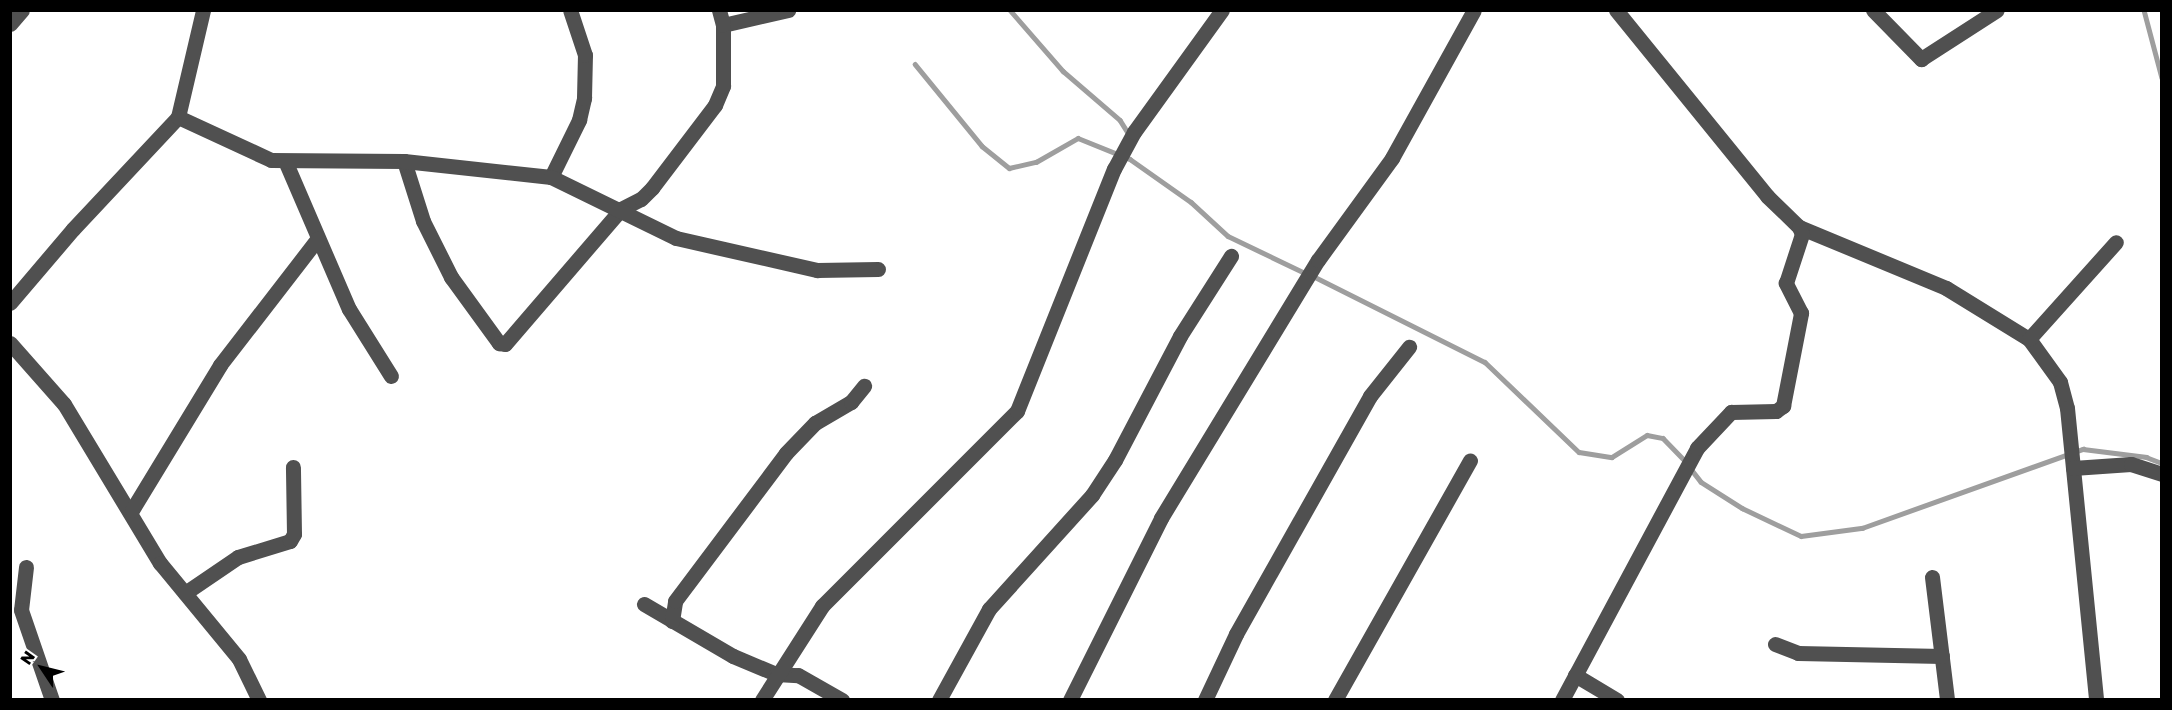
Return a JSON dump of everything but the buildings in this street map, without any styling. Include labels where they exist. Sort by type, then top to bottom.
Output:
[{"type":"street","points":[[10,24],[22,10]]},
{"type":"street","points":[[10,303],[73,229],[178,117],[203,10]]},
{"type":"street","points":[[551,177],[579,120],[584,98],[585,55],[570,10]]},
{"type":"street","points":[[404,161],[423,220],[451,277],[499,343],[505,344],[621,209],[652,188],[715,105],[723,86],[721,17],[788,10]]},
{"type":"street","points":[[762,699],[776,674],[836,591],[1017,411],[1114,169],[1134,132],[1222,10]]},
{"type":"street","points":[[1070,699],[1161,518],[1317,260],[1392,158],[1474,10]]},
{"type":"street","points":[[1562,699],[1697,448],[1731,412],[1776,411],[1783,406],[1801,313],[1786,283],[1802,234],[1798,227],[1767,196],[1616,10]]},
{"type":"street","points":[[1873,10],[1921,59],[1997,10]]},
{"type":"street","points":[[178,117],[270,160],[286,163],[404,161],[551,177],[621,209],[675,238],[816,270],[878,269]]},
{"type":"street","points":[[286,163],[356,323],[391,376]]},
{"type":"street","points":[[1798,227],[1946,288],[2029,339],[2060,382],[2073,468],[2096,699]]},
{"type":"street","points":[[132,510],[220,365],[318,238]]},
{"type":"street","points":[[2029,339],[2116,242]]},
{"type":"street","points":[[939,699],[989,609],[1103,477],[1179,336],[1231,256]]},
{"type":"street","points":[[10,343],[64,404],[132,510],[160,563],[239,659],[259,699]]},
{"type":"street","points":[[1205,699],[1236,634],[1370,396],[1409,347]]},
{"type":"street","points":[[672,621],[675,601],[779,462],[815,423],[851,402],[864,386]]},
{"type":"street","points":[[1335,699],[1470,460]]},
{"type":"street","points":[[2073,468],[2131,464],[2162,474]]},
{"type":"street","points":[[185,593],[238,557],[290,541],[294,534],[293,467]]},
{"type":"street","points":[[26,567],[21,610],[52,699]]},
{"type":"street","points":[[1932,577],[1947,699]]},
{"type":"street","points":[[644,604],[733,656],[776,674],[798,675],[842,699]]},
{"type":"street","points":[[1775,644],[1798,653],[1942,656]]},
{"type":"street","points":[[1575,675],[1617,699]]},
{"type":"waterway","points":[[1010,10],[1063,71],[1120,120],[1130,136]]},
{"type":"waterway","points":[[2144,10],[2162,78]]},
{"type":"waterway","points":[[915,64],[982,146],[1009,168],[1036,162],[1078,138],[1130,159],[1191,202],[1228,236],[1305,273]]},
{"type":"waterway","points":[[1313,276],[1485,362],[1579,452],[1612,457],[1647,435],[1663,438],[1686,462]]},
{"type":"waterway","points":[[1691,469],[1701,482],[1742,508],[1801,536],[1862,528],[2083,449],[2146,457],[2162,463]]}]
